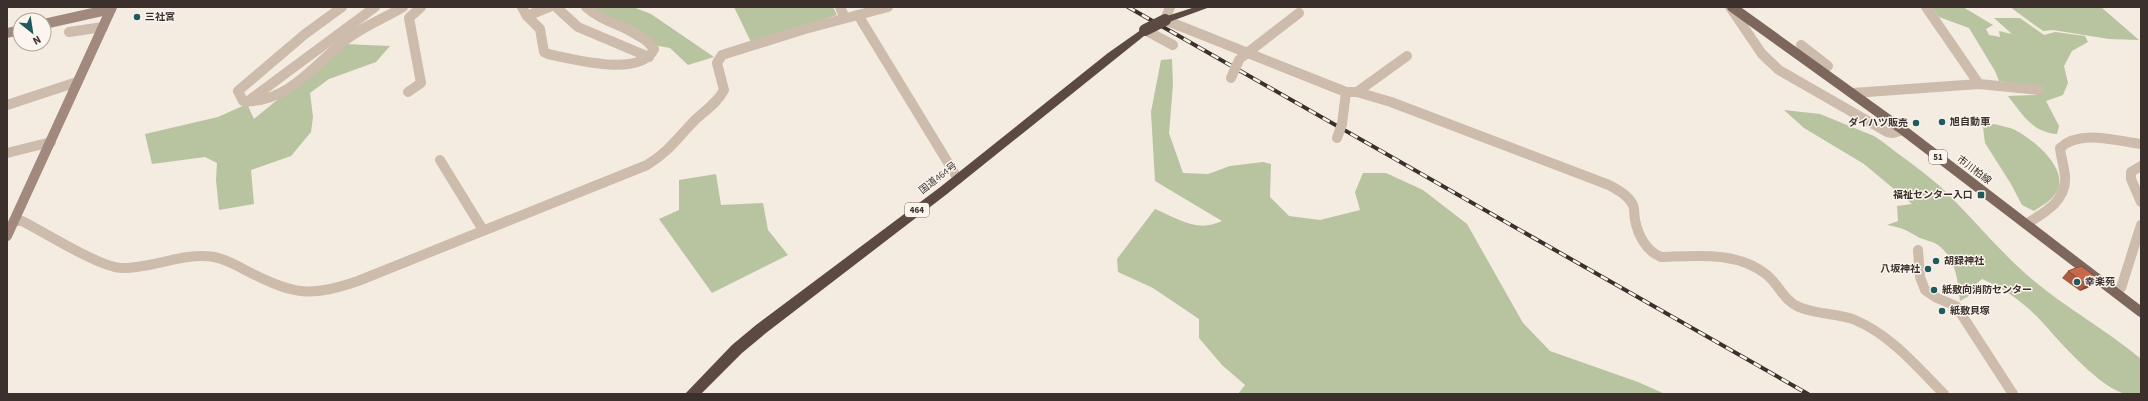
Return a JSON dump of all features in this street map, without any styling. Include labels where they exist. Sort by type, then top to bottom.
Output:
[{"type":"highway","name":"464","points":[[1146,30],[1165,20],[1205,7]]},
{"type":"highway","name":"国道464号","points":[[692,394],[737,349],[761,329],[958,179],[1117,51],[1146,30]]},
{"type":"main road","name":"市川柏線","points":[[1731,7],[1853,93],[2141,312]]},
{"type":"street","points":[[342,7],[305,34],[238,91],[243,101],[260,102],[276,97],[347,38],[403,7]]},
{"type":"street","points":[[248,102],[374,7],[392,14]]},
{"type":"street","points":[[408,92],[421,83],[408,18],[421,7]]},
{"type":"street","points":[[522,7],[527,16],[540,29],[544,52],[548,54],[623,66],[649,57],[654,49],[650,41],[613,23],[586,7]]},
{"type":"street","points":[[527,16],[549,7]]},
{"type":"street","points":[[556,7],[578,27],[649,57]]},
{"type":"street","points":[[840,7],[845,18]]},
{"type":"street","points":[[14,221],[22,221],[113,267],[134,266],[208,256],[225,259],[283,289],[305,293],[327,291],[352,284],[482,230],[631,172],[663,155],[695,120],[721,96],[724,90],[717,63],[722,56],[845,18],[888,7]]},
{"type":"street","points":[[1170,7],[1165,20],[1243,57],[1436,119],[1609,185],[1620,191],[1628,198],[1634,207],[1636,221],[1649,251],[1654,255],[1661,257],[1726,259],[1750,265],[1767,275],[1784,295],[1799,307],[1841,316],[1881,334],[1944,394]]},
{"type":"street","points":[[1731,7],[1762,54],[1779,70],[1871,124],[1890,133],[1902,130]]},
{"type":"street","points":[[1926,7],[1979,84]]},
{"type":"street","points":[[52,22],[112,8]]},
{"type":"street","points":[[7,236],[112,8]]},
{"type":"street","points":[[1231,78],[1243,57],[1299,13]]},
{"type":"street","points":[[858,15],[958,179]]},
{"type":"street","points":[[70,32],[103,27]]},
{"type":"street","points":[[1146,30],[1172,45]]},
{"type":"street","points":[[1801,45],[1828,66],[1819,69]]},
{"type":"street","points":[[1337,138],[1351,92],[1407,56]]},
{"type":"street","points":[[260,72],[295,82]]},
{"type":"street","points":[[7,105],[77,82]]},
{"type":"street","points":[[1853,93],[1979,84],[2039,90]]},
{"type":"street","points":[[1871,124],[1880,119]]},
{"type":"street","points":[[2026,224],[2048,210],[2060,196],[2065,184],[2060,148],[2063,142],[2072,138],[2086,137],[2141,144]]},
{"type":"street","points":[[7,153],[51,142]]},
{"type":"street","points":[[440,160],[450,174],[482,230]]},
{"type":"street","points":[[2141,166],[2132,172],[2131,179],[2141,202]]},
{"type":"street","points":[[2116,292],[2121,288],[2141,225]]},
{"type":"street","points":[[1918,250],[1920,277],[1925,290],[1937,298],[1956,306],[2014,394]]},
{"type":"green space","points":[[582,7],[633,7],[651,14],[714,57],[688,65],[670,48],[641,43],[582,9]]},
{"type":"green space","points":[[734,7],[833,7],[837,15],[751,42]]},
{"type":"green space","points":[[1932,7],[1963,7],[1993,25],[1986,29],[1989,35],[2000,37],[1999,31],[2012,34],[1994,18],[2020,18],[2044,35],[2055,32],[2085,36],[2088,42],[2072,51],[2064,66],[2068,83],[2063,95],[2046,101],[2059,126],[2057,134],[2048,133],[2034,126],[2028,121],[2008,96],[2036,95],[2041,88],[1999,81],[1995,71],[1969,28],[1939,17]]},
{"type":"green space","points":[[2010,7],[2101,7],[2139,40],[2109,39],[2053,30],[2043,31]]},
{"type":"green space","points":[[345,44],[390,46],[376,62],[329,79],[310,93],[313,117],[311,132],[291,156],[251,170],[254,204],[219,210],[216,180],[217,163],[205,157],[152,164],[145,134],[218,117],[247,104],[254,119]]},
{"type":"green space","points":[[1172,59],[1173,85],[1169,133],[1183,173],[1208,174],[1230,166],[1263,162],[1271,164],[1270,197],[1289,216],[1320,220],[1360,210],[1355,192],[1363,173],[1386,173],[1423,190],[1467,224],[1523,323],[1550,351],[1638,382],[1665,394],[1238,394],[1245,385],[1222,365],[1199,338],[1199,319],[1153,288],[1118,272],[1117,259],[1155,209],[1196,225],[1204,226],[1222,221],[1155,181],[1151,112],[1161,60]]},
{"type":"green space","points":[[1784,110],[1820,114],[1874,136],[1924,173],[1947,193],[2021,270],[2046,291],[2115,338],[2141,359],[2141,394],[2126,394],[2105,383],[2082,364],[2037,316],[2007,292],[1990,283],[1982,279],[1975,285],[1972,294],[1960,301],[1955,270],[1949,256],[1944,250],[1938,245],[1918,237],[1906,230],[1887,225],[1898,221],[1897,206],[1912,204],[1864,164],[1804,128]]},
{"type":"green space","points":[[1994,124],[2013,129],[2023,134],[2048,156],[2054,165],[2058,175],[2059,184],[2056,193],[2049,201],[2034,211],[2022,205],[2011,184],[1985,143],[1983,127]]},
{"type":"green space","points":[[716,174],[721,205],[763,203],[768,230],[788,255],[712,293],[659,219],[679,210],[679,180]]},
{"type":"building","points":[[2081,266],[2099,279],[2086,284],[2068,271]]},
{"type":"railway","points":[[1128,7],[1808,394]]},
{"type":"place","name":"三社宮","points":[[137,17]]},
{"type":"place","name":"旭自動車","points":[[1942,122]]},
{"type":"place","name":"ダイハツ販売","points":[[1916,123]]},
{"type":"place","name":"福祉センター入口","points":[[1981,195]]},
{"type":"place","name":"胡録神社","points":[[1936,261]]},
{"type":"place","name":"八坂神社","points":[[1928,269]]},
{"type":"place","name":"幸楽苑","points":[[2077,282]]},
{"type":"place","name":"紙敷向消防センター","points":[[1934,290]]},
{"type":"place","name":"紙敷貝塚","points":[[1942,311]]}]
